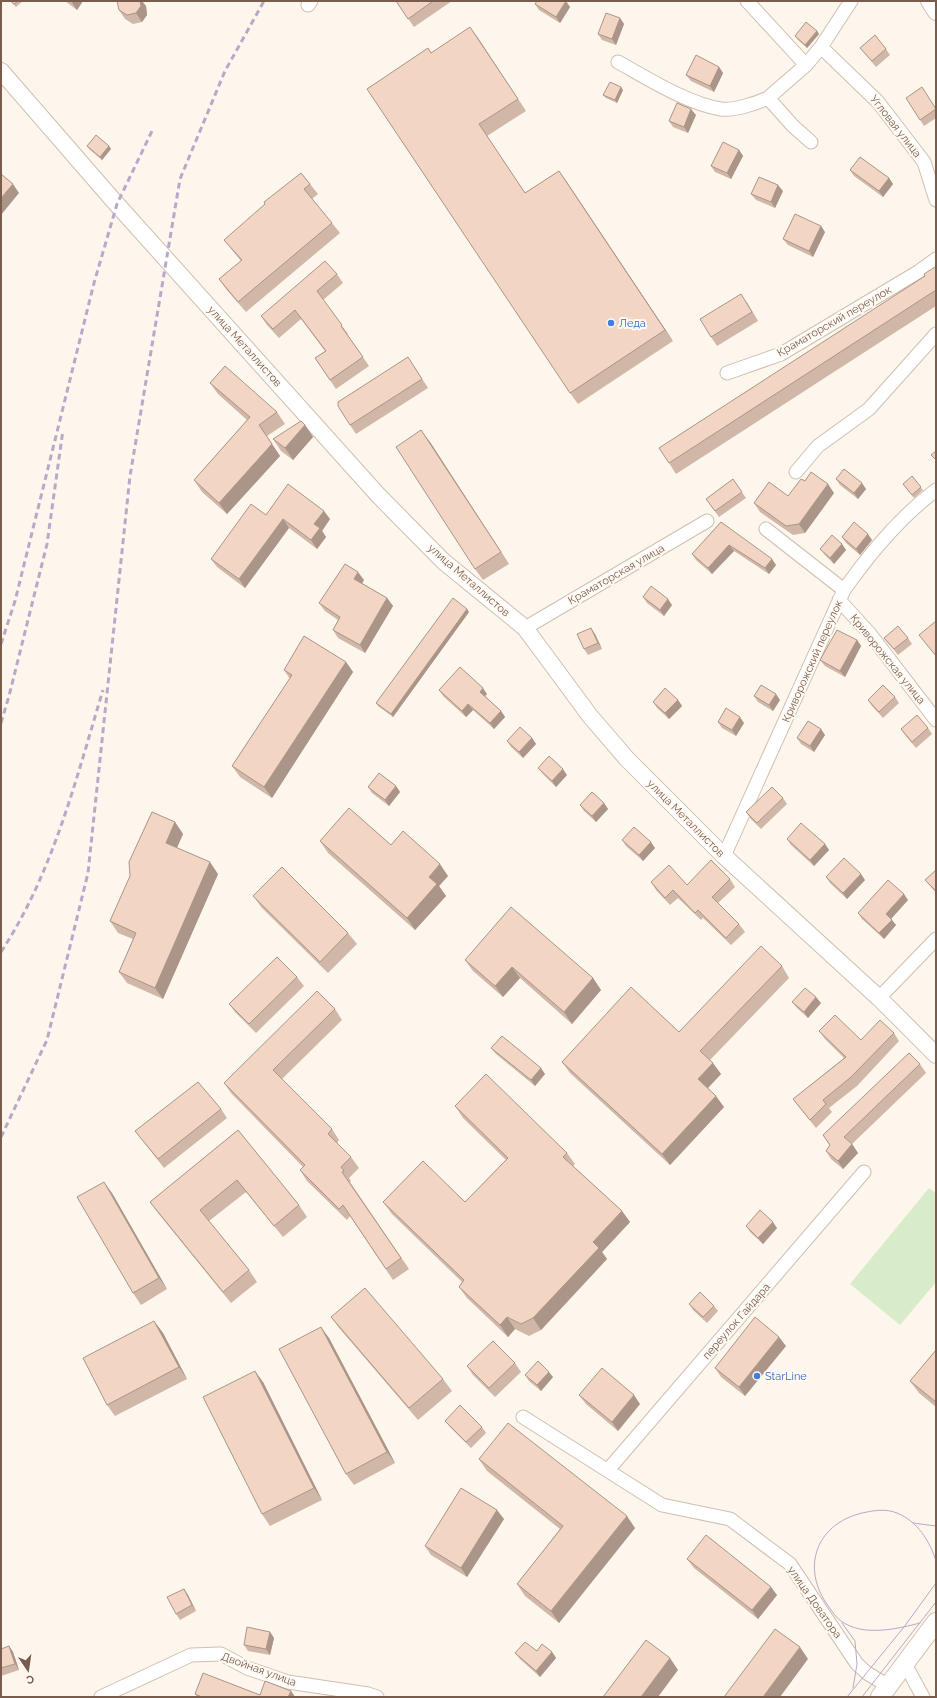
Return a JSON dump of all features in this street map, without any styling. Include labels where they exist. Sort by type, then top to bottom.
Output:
[{"type":"main road","points":[[884,1692],[936,1622]]},
{"type":"street","points":[[747,1],[806,65]]},
{"type":"street","points":[[618,62],[662,87],[722,110],[752,105],[768,98],[806,65],[821,47],[851,1]]},
{"type":"street","points":[[929,1],[936,12]]},
{"type":"street","name":"Угловая улица","points":[[821,47],[878,102],[924,162],[936,200]]},
{"type":"street","name":"улица Металлистов","points":[[1,71],[113,200],[378,495],[443,561],[525,628],[590,716],[627,759],[724,856],[879,998],[936,1055]]},
{"type":"street","points":[[768,98],[793,126],[811,142]]},
{"type":"street","name":"Краматорский переулок","points":[[727,373],[781,354],[912,276],[936,259]]},
{"type":"street","points":[[796,472],[818,446],[869,409],[936,334]]},
{"type":"street","name":"Криворожский переулок","points":[[724,856],[842,595],[865,561],[918,504],[936,490]]},
{"type":"street","name":"Краматорская улица","points":[[525,628],[707,521]]},
{"type":"street","points":[[766,529],[842,595]]},
{"type":"street","name":"Криворожская улица","points":[[842,595],[936,720]]},
{"type":"street","points":[[879,998],[936,939]]},
{"type":"street","name":"переулок Гайдара","points":[[608,1470],[864,1172]]},
{"type":"street","name":"улица Доватора","points":[[523,1417],[662,1505],[730,1519],[790,1564],[857,1664],[884,1692]]},
{"type":"street","name":"Двойная улица","points":[[101,1697],[191,1655],[221,1654],[247,1668],[288,1682],[368,1694],[377,1697]]},
{"type":"street","points":[[905,1664],[925,1696]]},
{"type":"green space","points":[[929,1188],[936,1193],[936,1282],[900,1325],[850,1284]]},
{"type":"building","points":[[11,1],[18,1],[14,4]]},
{"type":"building","points":[[117,1],[140,1],[141,6],[136,13],[127,15],[119,10]]},
{"type":"building","points":[[396,1],[433,1],[408,19]]},
{"type":"building","points":[[537,1],[566,1],[556,17],[535,4]]},
{"type":"building","points":[[606,13],[620,18],[612,39],[598,34]]},
{"type":"building","points":[[806,22],[817,31],[805,45],[795,36]]},
{"type":"building","points":[[470,27],[518,99],[479,124],[525,193],[559,171],[665,330],[570,393],[367,89],[428,48],[431,53]]},
{"type":"building","points":[[875,35],[886,49],[872,61],[860,48]]},
{"type":"building","points":[[696,55],[719,67],[710,86],[686,75]]},
{"type":"building","points":[[610,82],[621,87],[615,100],[603,95]]},
{"type":"building","points":[[922,87],[936,109],[920,120],[906,98]]},
{"type":"building","points":[[677,103],[691,109],[684,127],[669,121]]},
{"type":"building","points":[[96,135],[109,146],[100,157],[87,146]]},
{"type":"building","points":[[723,142],[739,150],[727,173],[711,166]]},
{"type":"building","points":[[860,157],[889,178],[879,191],[850,170]]},
{"type":"building","points":[[301,173],[310,184],[304,189],[332,223],[238,302],[219,279],[242,260],[224,240],[265,204],[264,202]]},
{"type":"building","points":[[1,174],[13,184],[1,198]]},
{"type":"building","points":[[759,177],[778,185],[771,202],[751,194]]},
{"type":"building","points":[[795,214],[821,226],[809,251],[783,239]]},
{"type":"building","points":[[325,261],[337,274],[317,291],[363,357],[330,380],[315,358],[326,351],[295,310],[273,329],[261,316]]},
{"type":"building","points":[[935,267],[936,290],[669,463],[659,448],[925,276],[924,274]]},
{"type":"building","points":[[741,294],[752,312],[711,337],[700,319]]},
{"type":"building","points":[[408,357],[422,379],[350,425],[338,406],[338,402]]},
{"type":"building","points":[[225,366],[277,412],[259,425],[272,444],[219,503],[194,480],[250,417],[210,383]]},
{"type":"building","points":[[301,421],[305,425],[285,448],[273,439]]},
{"type":"building","points":[[421,430],[501,552],[475,569],[396,447]]},
{"type":"building","points":[[936,451],[936,460],[931,455]]},
{"type":"building","points":[[844,469],[862,483],[854,493],[836,479]]},
{"type":"building","points":[[811,472],[828,484],[799,524],[786,526],[754,503],[769,482],[788,496],[801,479],[805,481]]},
{"type":"building","points":[[912,476],[921,487],[912,495],[903,484]]},
{"type":"building","points":[[733,479],[742,492],[715,511],[706,499]]},
{"type":"building","points":[[288,484],[324,511],[314,524],[320,528],[311,540],[283,519],[239,579],[211,559],[251,504],[266,515]]},
{"type":"building","points":[[721,522],[772,559],[765,568],[729,545],[708,568],[692,554]]},
{"type":"building","points":[[854,522],[868,534],[856,549],[842,537]]},
{"type":"building","points":[[832,535],[842,544],[830,558],[820,549]]},
{"type":"building","points":[[345,564],[358,572],[354,579],[387,598],[360,645],[333,630],[340,617],[319,603]]},
{"type":"building","points":[[651,586],[668,599],[660,610],[643,597]]},
{"type":"building","points":[[453,598],[467,609],[391,714],[376,703]]},
{"type":"building","points":[[936,621],[936,656],[919,635]]},
{"type":"building","points":[[898,626],[908,638],[894,649],[884,638]]},
{"type":"building","points":[[591,628],[598,643],[584,649],[577,634]]},
{"type":"building","points":[[837,630],[857,640],[840,671],[820,660]]},
{"type":"building","points":[[304,636],[346,662],[264,787],[232,766],[292,675],[284,670]]},
{"type":"building","points":[[460,667],[483,688],[480,692],[501,711],[490,723],[468,704],[462,711],[439,690]]},
{"type":"building","points":[[761,685],[776,694],[769,705],[754,696]]},
{"type":"building","points":[[883,685],[895,697],[879,712],[868,700]]},
{"type":"building","points":[[665,688],[678,700],[665,713],[653,702]]},
{"type":"building","points":[[726,708],[740,717],[732,730],[718,722]]},
{"type":"building","points":[[917,715],[928,728],[912,742],[901,729]]},
{"type":"building","points":[[808,721],[821,729],[810,746],[797,738]]},
{"type":"building","points":[[520,727],[532,738],[519,752],[507,741]]},
{"type":"building","points":[[549,756],[563,769],[552,781],[538,768]]},
{"type":"building","points":[[379,773],[396,786],[385,800],[368,787]]},
{"type":"building","points":[[772,787],[783,798],[757,823],[746,812]]},
{"type":"building","points":[[592,792],[604,803],[592,816],[580,805]]},
{"type":"building","points":[[349,808],[391,845],[403,831],[440,864],[429,877],[437,884],[407,918],[320,841]]},
{"type":"building","points":[[152,812],[175,822],[166,843],[210,862],[155,988],[119,972],[136,933],[110,921],[130,876],[129,862]]},
{"type":"building","points":[[801,823],[825,844],[810,860],[787,839]]},
{"type":"building","points":[[634,827],[651,842],[639,855],[622,840]]},
{"type":"building","points":[[844,858],[861,874],[843,893],[826,877]]},
{"type":"building","points":[[711,860],[730,879],[712,897],[739,924],[726,938],[698,910],[695,913],[673,890],[665,898],[651,882],[669,865],[687,885]]},
{"type":"building","points":[[282,867],[348,933],[320,962],[253,896]]},
{"type":"building","points":[[936,870],[936,891],[925,880]]},
{"type":"building","points":[[888,880],[904,894],[886,914],[892,920],[879,933],[858,913]]},
{"type":"building","points":[[511,907],[593,978],[564,1012],[512,967],[495,986],[465,960]]},
{"type":"building","points":[[761,946],[782,966],[700,1051],[713,1063],[698,1079],[716,1096],[662,1154],[562,1062],[631,987],[679,1032]]},
{"type":"building","points":[[277,957],[297,977],[249,1024],[229,1004]]},
{"type":"building","points":[[805,988],[816,997],[804,1012],[792,1002]]},
{"type":"building","points":[[317,991],[335,1009],[273,1070],[332,1129],[328,1134],[351,1157],[341,1167],[344,1171],[342,1172],[401,1258],[386,1269],[343,1205],[339,1209],[300,1170],[305,1165],[224,1083]]},
{"type":"building","points":[[835,1015],[861,1040],[880,1020],[894,1033],[851,1077],[823,1100],[826,1104],[810,1120],[793,1099],[846,1057],[819,1031]]},
{"type":"building","points":[[502,1036],[541,1068],[531,1080],[491,1048]]},
{"type":"building","points":[[909,1053],[920,1064],[844,1137],[852,1144],[838,1161],[826,1151],[830,1145],[823,1135]]},
{"type":"building","points":[[486,1074],[567,1153],[563,1157],[622,1211],[593,1242],[599,1248],[533,1318],[521,1324],[507,1317],[500,1325],[459,1287],[464,1280],[383,1202],[423,1161],[465,1202],[508,1158],[455,1106]]},
{"type":"building","points":[[198,1082],[221,1109],[158,1159],[135,1131]]},
{"type":"building","points":[[238,1130],[299,1205],[274,1226],[237,1180],[200,1210],[249,1270],[223,1292],[150,1202]]},
{"type":"building","points":[[104,1182],[159,1278],[133,1293],[77,1197]]},
{"type":"building","points":[[760,1210],[773,1222],[758,1238],[746,1226]]},
{"type":"building","points":[[365,1288],[443,1379],[409,1408],[331,1317]]},
{"type":"building","points":[[700,1292],[714,1306],[703,1317],[689,1304]]},
{"type":"building","points":[[755,1317],[779,1337],[739,1387],[715,1368]]},
{"type":"building","points":[[154,1321],[179,1367],[107,1405],[83,1358]]},
{"type":"building","points":[[321,1327],[387,1452],[346,1474],[279,1349]]},
{"type":"building","points":[[493,1341],[515,1363],[489,1388],[467,1366]]},
{"type":"building","points":[[936,1350],[936,1402],[910,1381]]},
{"type":"building","points":[[538,1361],[549,1372],[537,1385],[525,1375]]},
{"type":"building","points":[[602,1368],[634,1395],[612,1422],[579,1395]]},
{"type":"building","points":[[255,1371],[314,1488],[262,1514],[203,1397]]},
{"type":"building","points":[[460,1405],[482,1427],[466,1442],[445,1421]]},
{"type":"building","points":[[508,1423],[627,1516],[551,1611],[517,1584],[563,1526],[479,1459]]},
{"type":"building","points":[[461,1488],[497,1510],[461,1568],[425,1546]]},
{"type":"building","points":[[706,1535],[771,1587],[752,1610],[687,1559]]},
{"type":"building","points":[[184,1589],[192,1605],[176,1614],[167,1597]]},
{"type":"building","points":[[247,1627],[270,1632],[266,1649],[244,1645]]},
{"type":"building","points":[[775,1629],[800,1647],[763,1697],[724,1697]]},
{"type":"building","points":[[646,1640],[670,1658],[641,1697],[603,1697]]},
{"type":"building","points":[[525,1642],[537,1651],[542,1644],[552,1652],[536,1671],[515,1653]]},
{"type":"building","points":[[9,1646],[15,1664],[1,1668],[1,1649]]},
{"type":"building","points":[[203,1673],[260,1695],[265,1681],[291,1691],[288,1697],[202,1697],[195,1694]]},
{"type":"tram line","points":[[920,1623],[891,1629],[870,1630],[859,1629],[839,1620],[820,1592],[815,1577],[815,1562],[818,1548],[825,1535],[836,1525],[850,1517],[871,1511],[886,1510],[897,1513],[917,1526],[930,1546],[936,1561]]},
{"type":"tram line","points":[[913,1523],[936,1526]]},
{"type":"tram line","points":[[847,1697],[904,1627],[936,1583]]},
{"type":"tram line","points":[[862,1697],[936,1602]]},
{"type":"tram line","points":[[842,1623],[855,1641],[857,1664],[853,1688]]},
{"type":"railway","points":[[1,1137],[47,1040],[88,873],[130,476],[180,179],[225,71],[264,1]]},
{"type":"railway","points":[[1,644],[15,601],[94,283],[117,204],[152,131]]},
{"type":"railway","points":[[1,723],[47,544],[63,430]]},
{"type":"railway","points":[[1,952],[19,922],[49,858],[73,791],[103,690]]},
{"type":"place","name":"Леда","points":[[611,323]]},
{"type":"place","name":"StarLine","points":[[757,1376]]}]
